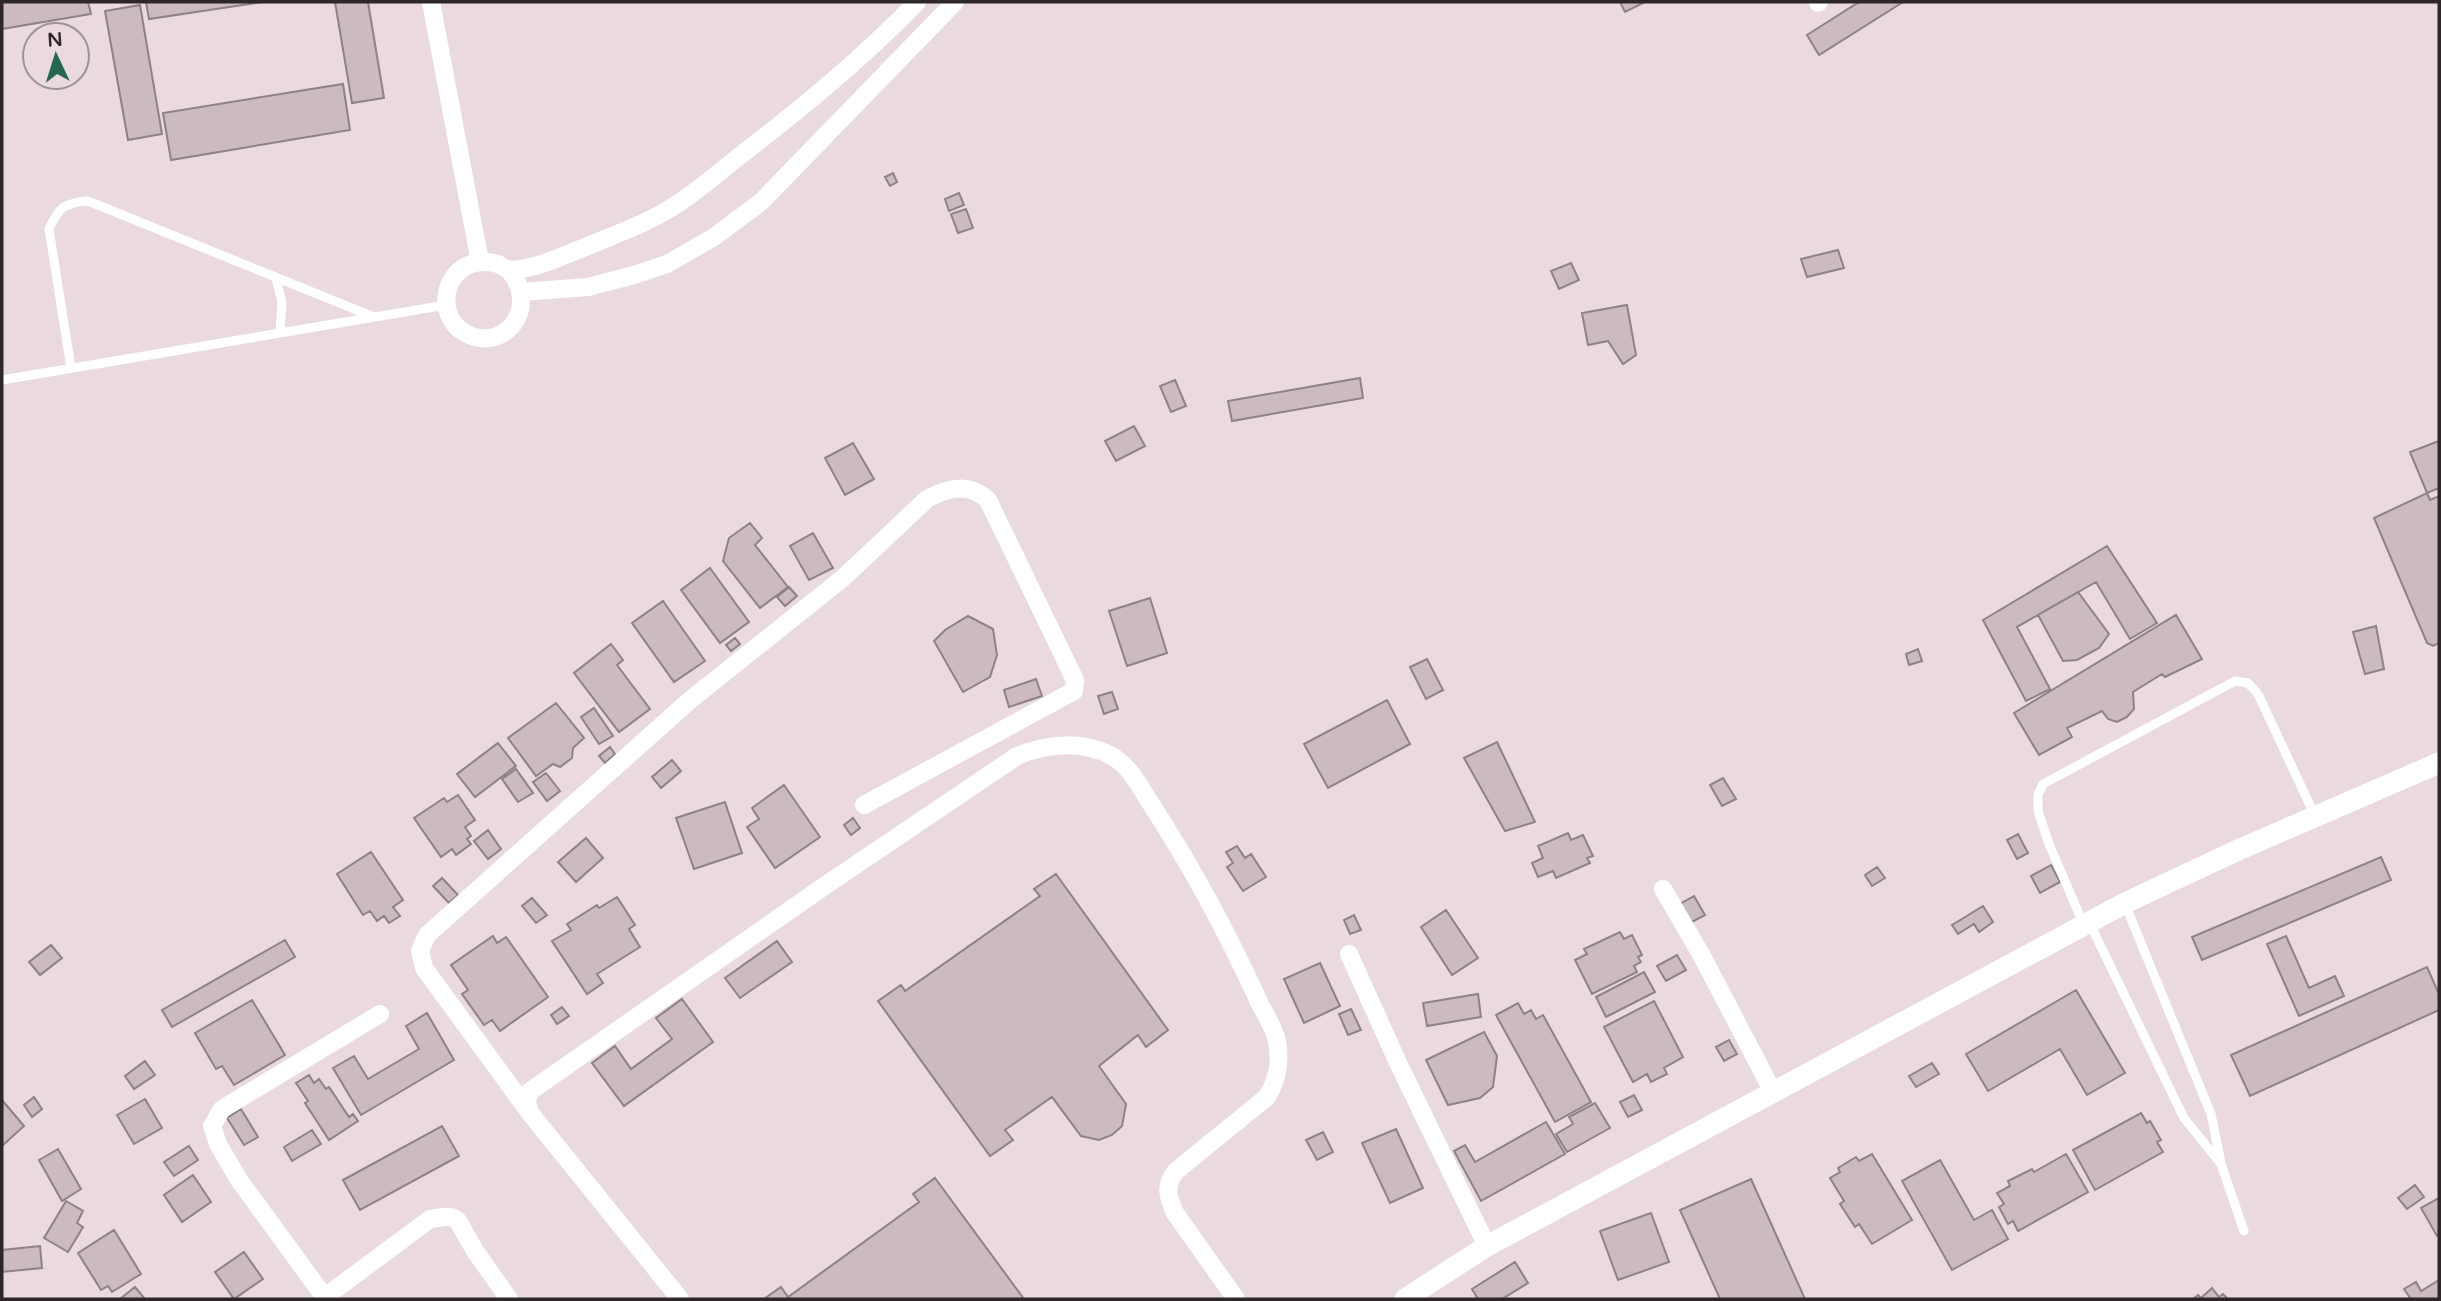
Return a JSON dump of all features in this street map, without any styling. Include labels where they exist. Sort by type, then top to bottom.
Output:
[{"type":"street","points":[[431,2],[480,262]]},
{"type":"street","points":[[509,270],[539,265],[641,224],[675,206],[815,98],[917,2]]},
{"type":"street","points":[[522,292],[588,287],[634,275],[667,264],[714,237],[761,202],[955,2]]},
{"type":"street","points":[[480,262],[498,264],[509,270],[522,292],[518,318],[510,328],[499,335],[486,338],[461,330],[453,322],[446,305],[448,287],[454,276],[463,268],[480,262]]},
{"type":"street","points":[[680,1299],[530,1113],[424,968],[420,951],[427,935],[690,701],[843,578],[927,499],[943,491],[962,488],[978,491],[988,500],[1075,680],[1074,691],[864,805]]},
{"type":"street","points":[[530,1113],[527,1103],[529,1092],[758,931],[995,771],[1032,750],[1074,745],[1093,748],[1128,769],[1176,841],[1239,956],[1276,1039],[1277,1082],[1267,1097],[1176,1171],[1169,1180],[1167,1190],[1175,1213],[1236,1299]]},
{"type":"street","points":[[1405,1299],[1487,1245],[2124,903],[2439,762]]},
{"type":"street","points":[[1663,889],[1773,1092]]},
{"type":"street","points":[[1349,954],[1399,1065],[1487,1245]]},
{"type":"street","points":[[380,1014],[222,1109],[212,1126],[218,1144],[239,1180],[325,1298],[430,1219],[452,1217],[458,1221],[475,1251],[509,1299]]},
{"type":"lane","points":[[71,368],[49,229],[56,215],[69,203],[88,201],[374,317]]},
{"type":"lane","points":[[276,278],[282,302],[280,333]]},
{"type":"lane","points":[[2,380],[446,305]]},
{"type":"lane","points":[[2221,1164],[2184,1118],[2086,924],[2049,844],[2038,811],[2038,795],[2043,784],[2235,681],[2248,683],[2258,694],[2315,816]]},
{"type":"lane","points":[[2124,903],[2211,1114],[2221,1164],[2245,1231]]},
{"type":"building","points":[[2,2],[88,2],[91,14],[49,21],[21,21],[21,26],[2,29]]},
{"type":"building","points":[[146,2],[262,2],[149,19]]},
{"type":"building","points":[[335,2],[368,2],[384,98],[352,103]]},
{"type":"building","points":[[1620,2],[1642,2],[1643,3],[1625,12]]},
{"type":"building","points":[[1859,2],[1903,2],[1819,55],[1807,35]]},
{"type":"building","points":[[140,5],[162,134],[128,140],[105,11]]},
{"type":"building","points":[[343,84],[350,130],[171,160],[163,113]]},
{"type":"building","points":[[893,173],[897,182],[890,186],[885,177]]},
{"type":"building","points":[[959,193],[964,205],[949,211],[945,199]]},
{"type":"building","points":[[966,209],[973,228],[958,233],[951,214]]},
{"type":"building","points":[[1838,250],[1844,268],[1807,277],[1801,259]]},
{"type":"building","points":[[1571,263],[1579,280],[1559,289],[1551,271]]},
{"type":"building","points":[[1627,305],[1636,355],[1623,364],[1608,341],[1588,345],[1582,313]]},
{"type":"building","points":[[1360,378],[1363,398],[1232,421],[1228,401]]},
{"type":"building","points":[[1175,380],[1186,406],[1171,412],[1160,386]]},
{"type":"building","points":[[1134,426],[1145,446],[1116,461],[1105,441]]},
{"type":"building","points":[[2439,441],[2439,488],[2427,493],[2410,452]]},
{"type":"building","points":[[853,443],[874,479],[845,495],[825,458]]},
{"type":"building","points":[[2427,493],[2430,500],[2439,496],[2439,643],[2433,646],[2427,643],[2374,518]]},
{"type":"building","points":[[750,523],[762,538],[755,545],[788,587],[760,608],[723,561],[729,538]]},
{"type":"building","points":[[813,533],[833,568],[809,580],[790,546]]},
{"type":"building","points":[[2107,546],[2157,623],[2130,639],[2096,582],[2017,627],[2050,689],[2026,701],[1983,620]]},
{"type":"building","points":[[710,568],[749,622],[720,643],[681,590]]},
{"type":"building","points":[[789,587],[797,596],[785,606],[777,597]]},
{"type":"building","points":[[2078,592],[2109,634],[2099,648],[2077,660],[2063,661],[2038,615]]},
{"type":"building","points":[[1150,598],[1167,653],[1127,666],[1109,611]]},
{"type":"building","points":[[663,601],[705,661],[674,682],[632,623]]},
{"type":"building","points":[[2176,615],[2202,659],[2165,677],[2162,674],[2133,692],[2134,709],[2127,717],[2117,722],[2108,719],[2102,711],[2067,728],[2072,737],[2039,755],[2014,713]]},
{"type":"building","points":[[968,616],[993,629],[997,655],[990,677],[963,692],[934,641],[945,630]]},
{"type":"building","points":[[2376,626],[2384,669],[2365,674],[2353,632]]},
{"type":"building","points":[[735,638],[740,644],[731,651],[726,645]]},
{"type":"building","points":[[611,644],[623,660],[617,665],[650,709],[619,732],[574,673]]},
{"type":"building","points":[[1918,649],[1922,661],[1909,665],[1906,654]]},
{"type":"building","points":[[1427,659],[1443,690],[1426,699],[1410,667]]},
{"type":"building","points":[[1036,679],[1042,696],[1009,707],[1004,690]]},
{"type":"building","points":[[1112,692],[1118,709],[1104,714],[1098,696]]},
{"type":"building","points":[[1387,700],[1410,744],[1328,788],[1304,744]]},
{"type":"building","points":[[556,703],[584,738],[573,748],[572,758],[560,767],[553,764],[536,776],[508,738]]},
{"type":"building","points":[[594,708],[613,736],[599,744],[581,717]]},
{"type":"building","points":[[1497,742],[1535,822],[1505,831],[1464,758]]},
{"type":"building","points":[[498,743],[516,766],[475,797],[457,774]]},
{"type":"building","points":[[610,747],[615,754],[605,763],[599,756]]},
{"type":"building","points":[[672,760],[681,771],[661,788],[652,777]]},
{"type":"building","points":[[516,769],[533,793],[518,802],[502,779]]},
{"type":"building","points":[[546,773],[560,791],[547,801],[533,782]]},
{"type":"building","points":[[1723,778],[1736,799],[1722,806],[1710,785]]},
{"type":"building","points":[[784,785],[820,837],[775,868],[747,827],[759,819],[752,808]]},
{"type":"building","points":[[458,795],[475,820],[465,827],[471,836],[467,839],[471,844],[456,855],[452,849],[441,857],[414,818],[444,798],[447,802]]},
{"type":"building","points":[[725,802],[742,853],[694,869],[676,818]]},
{"type":"building","points":[[853,818],[860,828],[851,835],[844,825]]},
{"type":"building","points":[[488,830],[501,849],[488,859],[474,841]]},
{"type":"building","points":[[1568,833],[1571,840],[1583,835],[1593,856],[1587,858],[1590,863],[1556,878],[1553,871],[1538,877],[1532,863],[1543,858],[1538,846]]},
{"type":"building","points":[[2018,834],[2028,853],[2017,859],[2007,840]]},
{"type":"building","points":[[586,838],[603,858],[576,882],[558,862]]},
{"type":"building","points":[[1237,846],[1245,858],[1251,854],[1266,877],[1243,891],[1227,867],[1233,863],[1226,852]]},
{"type":"building","points":[[371,852],[403,900],[393,907],[400,916],[389,923],[384,916],[377,921],[370,911],[363,915],[337,874]]},
{"type":"building","points":[[2381,857],[2391,880],[2202,960],[2192,937]]},
{"type":"building","points":[[2051,865],[2060,882],[2040,893],[2031,876]]},
{"type":"building","points":[[1877,867],[1885,878],[1872,886],[1865,875]]},
{"type":"building","points":[[1056,874],[1168,1030],[1146,1047],[1138,1035],[1099,1066],[1126,1104],[1122,1126],[1112,1135],[1099,1140],[1081,1136],[1052,1097],[1005,1130],[1013,1140],[990,1156],[878,1001],[901,985],[905,991],[1040,896],[1034,889]]},
{"type":"building","points":[[442,878],[458,895],[449,903],[433,886]]},
{"type":"building","points":[[1694,896],[1705,915],[1690,923],[1680,904]]},
{"type":"building","points":[[617,897],[635,925],[629,929],[640,947],[597,974],[603,983],[587,994],[552,941],[571,930],[567,924],[597,905],[599,908]]},
{"type":"building","points":[[532,898],[547,915],[536,923],[522,906]]},
{"type":"building","points":[[1983,906],[1993,922],[1979,932],[1974,924],[1958,934],[1952,925]]},
{"type":"building","points":[[1446,910],[1478,958],[1452,975],[1421,927]]},
{"type":"building","points":[[1354,915],[1361,930],[1350,934],[1344,920]]},
{"type":"building","points":[[1620,932],[1624,939],[1632,935],[1642,955],[1638,957],[1641,962],[1634,966],[1637,972],[1592,994],[1575,960],[1587,954],[1584,949]]},
{"type":"building","points":[[493,936],[497,943],[506,937],[548,997],[500,1031],[492,1020],[484,1025],[462,994],[468,990],[451,965]]},
{"type":"building","points":[[2286,936],[2309,988],[2335,976],[2344,996],[2299,1016],[2267,944]]},
{"type":"building","points":[[285,940],[295,957],[172,1027],[162,1010]]},
{"type":"building","points":[[777,941],[792,962],[740,998],[725,978]]},
{"type":"building","points":[[51,945],[62,958],[40,975],[29,962]]},
{"type":"building","points":[[1677,955],[1686,970],[1666,981],[1657,966]]},
{"type":"building","points":[[1320,963],[1340,1006],[1304,1023],[1284,979]]},
{"type":"building","points":[[2427,967],[2439,994],[2439,1010],[2250,1096],[2231,1055]]},
{"type":"building","points":[[1644,972],[1655,992],[1606,1017],[1596,997]]},
{"type":"building","points":[[2076,990],[2125,1073],[2087,1095],[2060,1049],[1988,1091],[1966,1054]]},
{"type":"building","points":[[1478,994],[1481,1017],[1427,1026],[1423,1003]]},
{"type":"building","points":[[682,999],[713,1042],[624,1106],[592,1063],[615,1046],[631,1069],[672,1039],[656,1018]]},
{"type":"building","points":[[252,1000],[285,1055],[234,1085],[222,1066],[216,1069],[195,1033]]},
{"type":"building","points":[[1654,1001],[1683,1057],[1664,1068],[1667,1074],[1651,1082],[1647,1074],[1633,1082],[1604,1027]]},
{"type":"building","points":[[1518,1003],[1524,1014],[1531,1010],[1536,1019],[1543,1015],[1591,1102],[1555,1122],[1496,1015]]},
{"type":"building","points":[[562,1007],[569,1016],[557,1024],[551,1015]]},
{"type":"building","points":[[1351,1009],[1361,1030],[1348,1035],[1339,1014]]},
{"type":"building","points":[[427,1013],[454,1060],[361,1115],[333,1068],[354,1056],[368,1079],[419,1049],[406,1026]]},
{"type":"building","points":[[1484,1032],[1497,1056],[1493,1087],[1480,1098],[1448,1105],[1426,1060]]},
{"type":"building","points":[[1729,1040],[1737,1054],[1724,1061],[1716,1047]]},
{"type":"building","points":[[145,1061],[155,1075],[134,1089],[125,1076]]},
{"type":"building","points":[[1932,1063],[1939,1074],[1916,1087],[1909,1076]]},
{"type":"building","points":[[309,1075],[314,1083],[319,1079],[326,1089],[329,1087],[349,1117],[353,1114],[358,1121],[329,1140],[305,1103],[308,1101],[296,1083]]},
{"type":"building","points":[[1634,1095],[1642,1110],[1628,1117],[1620,1102]]},
{"type":"building","points":[[34,1097],[42,1109],[32,1117],[24,1105]]},
{"type":"building","points":[[145,1099],[162,1128],[134,1144],[117,1115]]},
{"type":"building","points":[[2,1100],[24,1126],[2,1146]]},
{"type":"building","points":[[1595,1103],[1610,1128],[1567,1152],[1556,1134],[1573,1124],[1569,1117]]},
{"type":"building","points":[[241,1109],[258,1137],[244,1145],[227,1118]]},
{"type":"building","points":[[2141,1113],[2147,1123],[2150,1121],[2161,1140],[2157,1142],[2163,1152],[2095,1190],[2073,1150]]},
{"type":"building","points":[[1546,1122],[1565,1154],[1481,1201],[1454,1151],[1465,1145],[1475,1162]]},
{"type":"building","points":[[442,1126],[459,1156],[360,1210],[343,1180]]},
{"type":"building","points":[[1396,1129],[1423,1188],[1390,1203],[1362,1143]]},
{"type":"building","points":[[312,1130],[321,1144],[292,1161],[284,1147]]},
{"type":"building","points":[[1323,1132],[1333,1152],[1317,1160],[1306,1140]]},
{"type":"building","points":[[189,1146],[198,1160],[174,1176],[164,1162]]},
{"type":"building","points":[[58,1149],[81,1189],[62,1201],[39,1160]]},
{"type":"building","points":[[1872,1154],[1912,1220],[1872,1244],[1859,1224],[1855,1227],[1840,1204],[1844,1201],[1830,1178],[1840,1172],[1838,1168],[1856,1157],[1859,1161]]},
{"type":"building","points":[[2066,1154],[2088,1192],[2018,1231],[2013,1221],[2008,1224],[1999,1207],[2004,1204],[1997,1193],[2010,1186],[2008,1181],[2032,1169],[2034,1172]]},
{"type":"building","points":[[1940,1160],[1974,1220],[1992,1210],[2008,1239],[1952,1270],[1902,1181]]},
{"type":"building","points":[[193,1175],[211,1202],[182,1222],[164,1195]]},
{"type":"building","points":[[935,1178],[1024,1299],[764,1299],[781,1287],[788,1297],[919,1202],[913,1194]]},
{"type":"building","points":[[1751,1179],[1805,1299],[1720,1299],[1680,1210]]},
{"type":"building","points":[[2415,1185],[2424,1197],[2407,1209],[2398,1198]]},
{"type":"building","points":[[2439,1198],[2439,1235],[2437,1236],[2421,1208]]},
{"type":"building","points":[[66,1201],[83,1211],[77,1223],[83,1227],[68,1252],[44,1238]]},
{"type":"building","points":[[1651,1213],[1669,1262],[1618,1280],[1600,1231]]},
{"type":"building","points":[[114,1230],[141,1274],[112,1292],[108,1286],[101,1290],[78,1253]]},
{"type":"building","points":[[40,1246],[42,1268],[2,1272],[2,1250]]},
{"type":"building","points":[[244,1252],[263,1279],[234,1299],[215,1272]]},
{"type":"building","points":[[1515,1262],[1528,1283],[1502,1299],[1478,1299],[1472,1289]]},
{"type":"building","points":[[2439,1280],[2439,1299],[2411,1299],[2404,1289],[2416,1282],[2421,1291]]},
{"type":"building","points":[[135,1287],[145,1299],[120,1299]]},
{"type":"building","points":[[2212,1288],[2219,1297],[2223,1294],[2228,1299],[2193,1299],[2198,1295],[2201,1298]]}]
